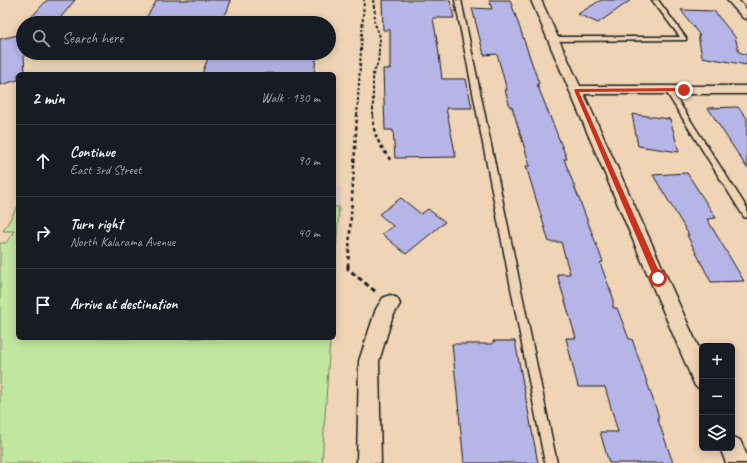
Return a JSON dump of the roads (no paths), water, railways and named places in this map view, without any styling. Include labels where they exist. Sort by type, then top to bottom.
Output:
[{"type":"street","points":[[536,0],[699,372]]},
{"type":"street","points":[[732,0],[747,16]]},
{"type":"street","points":[[576,90],[747,90]]},
{"type":"street","points":[[369,463],[369,362],[384,315],[390,304]]},
{"type":"street","points":[[733,451],[738,463]]},
{"type":"lane","points":[[458,0],[551,463]]},
{"type":"lane","points":[[554,39],[684,39],[655,0]]},
{"type":"lane","points":[[668,90],[747,215]]}]
